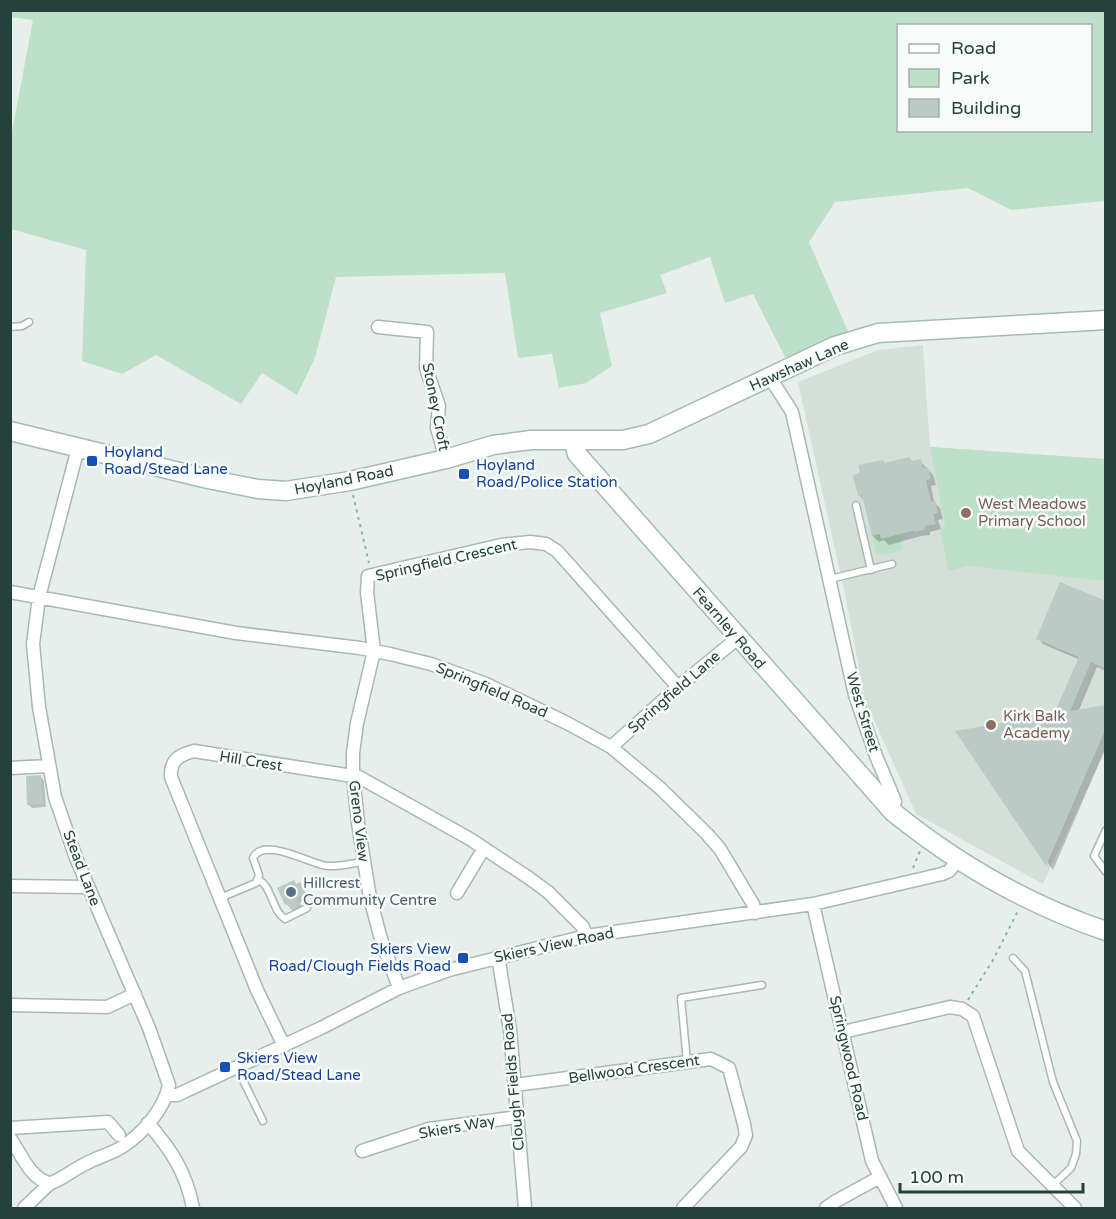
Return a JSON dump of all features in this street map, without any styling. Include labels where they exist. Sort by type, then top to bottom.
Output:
[{"type":"main road","name":"Hawshaw Lane","points":[[573,440],[623,440],[649,434],[836,346],[878,333],[1106,320]]},
{"type":"main road","name":"Hoyland Road","points":[[10,431],[258,489],[286,491],[350,481],[502,444],[531,440],[573,440]]},
{"type":"main road","name":"Fearnley Road","points":[[573,440],[576,454],[894,812]]},
{"type":"main road","points":[[894,812],[925,838],[1025,897],[1056,912],[1106,931]]},
{"type":"street","name":"Stoney Croft","points":[[378,327],[427,332],[426,368],[439,406],[437,428],[446,459]]},
{"type":"street","name":"West Street","points":[[769,376],[792,412],[855,695],[876,756],[895,801],[894,812]]},
{"type":"street","name":"Stead Lane","points":[[78,448],[39,597],[33,644],[38,698],[55,797],[88,887],[168,1077],[167,1095]]},
{"type":"street","name":"Springfield Crescent","points":[[374,651],[368,576],[501,544],[530,542],[546,544],[557,551],[678,687]]},
{"type":"street","name":"Springfield Road","points":[[10,592],[236,633],[374,651],[431,664],[486,684],[611,747],[660,788],[713,842],[753,904],[755,913]]},
{"type":"street","name":"Springfield Lane","points":[[611,747],[678,687],[738,639]]},
{"type":"street","name":"Greno View","points":[[374,651],[357,723],[353,776],[370,898],[381,939],[399,988]]},
{"type":"street","name":"Hill Crest","points":[[284,1046],[257,990],[171,777],[170,768],[180,754],[194,751],[359,777],[484,848],[548,891],[583,927],[586,936]]},
{"type":"street","points":[[10,768],[48,766]]},
{"type":"street","points":[[456,893],[484,848]]},
{"type":"street","name":"Skiers View Road","points":[[167,1095],[177,1095],[284,1046],[399,988],[449,970],[586,936],[813,904],[950,871],[958,859]]},
{"type":"street","points":[[10,886],[88,887]]},
{"type":"street","name":"Springwood Road","points":[[813,904],[872,1161],[896,1209]]},
{"type":"street","name":"Clough Fields Road","points":[[498,956],[510,1030],[525,1209]]},
{"type":"street","points":[[10,1005],[107,1007],[135,994]]},
{"type":"street","points":[[843,1032],[950,1008],[962,1009],[973,1016],[1018,1151],[1075,1209]]},
{"type":"street","name":"Bellwood Crescent","points":[[515,1085],[711,1059],[729,1068],[746,1136],[741,1147],[683,1209]]},
{"type":"street","points":[[10,1138],[35,1175],[42,1181],[56,1182],[85,1164],[121,1148],[148,1123],[167,1095]]},
{"type":"street","name":"Skiers Way","points":[[363,1150],[429,1130],[517,1117]]},
{"type":"street","points":[[10,1128],[108,1122],[119,1135]]},
{"type":"street","points":[[148,1123],[172,1154],[187,1180],[193,1209]]},
{"type":"street","points":[[826,1209],[836,1201],[880,1178]]},
{"type":"street","points":[[24,1209],[49,1183]]},
{"type":"lane","points":[[10,327],[21,326],[29,322]]},
{"type":"lane","points":[[856,505],[871,570]]},
{"type":"lane","points":[[830,579],[892,564]]},
{"type":"lane","points":[[1106,830],[1094,856],[1106,872]]},
{"type":"lane","points":[[220,898],[251,886],[258,879],[259,875],[253,858],[255,853],[267,849],[296,855],[329,866],[364,862]]},
{"type":"lane","points":[[258,879],[265,884],[280,915],[285,919],[307,908]]},
{"type":"lane","points":[[1014,958],[1025,971],[1053,1082],[1077,1142],[1071,1168],[1052,1185]]},
{"type":"lane","points":[[687,1062],[681,998],[762,985]]},
{"type":"lane","points":[[237,1068],[263,1121]]},
{"type":"path","points":[[350,481],[372,575]]},
{"type":"path","points":[[908,882],[925,838]]},
{"type":"path","points":[[962,1009],[993,960],[1025,897]]},
{"type":"shaded area","points":[[923,345],[930,447],[1105,459],[1105,751],[1043,884],[916,814],[865,700],[846,599],[798,382],[878,350]]},
{"type":"green space","points":[[11,10],[1105,11],[1105,201],[1011,210],[968,188],[835,202],[809,242],[850,336],[789,365],[753,294],[725,303],[710,257],[660,275],[667,293],[600,313],[612,366],[586,383],[559,388],[552,354],[518,358],[505,273],[336,277],[315,358],[297,395],[262,373],[241,404],[156,355],[122,374],[82,361],[86,250],[11,229],[11,137],[33,20],[11,17]]},
{"type":"green space","points":[[930,447],[1105,459],[1105,581],[968,566],[949,571],[940,531],[945,525]]},
{"type":"green space","points":[[892,533],[901,534],[902,548],[900,551],[876,554],[872,536],[880,534],[882,539],[892,537]]},
{"type":"building","points":[[910,457],[911,461],[921,459],[923,468],[928,467],[931,479],[926,480],[931,502],[935,501],[938,513],[933,514],[936,524],[925,526],[925,529],[915,532],[915,530],[881,539],[880,534],[872,536],[862,495],[858,496],[853,476],[860,472],[858,465],[883,460],[884,463]]},
{"type":"building","points":[[1060,582],[1106,601],[1106,669],[1091,662],[1070,711],[1106,705],[1106,728],[1046,866],[955,731],[1054,714],[1079,657],[1036,639]]},
{"type":"building","points":[[41,775],[43,804],[27,805],[26,776]]},
{"type":"building","points":[[294,880],[296,884],[300,882],[305,893],[297,898],[300,905],[291,910],[288,904],[285,905],[277,888]]},
{"type":"place","name":"Hoyland Road/Stead Lane","points":[[92,461]]},
{"type":"place","name":"Hoyland Road/Police Station","points":[[464,474]]},
{"type":"place","name":"West Meadows Primary School","points":[[966,513]]},
{"type":"place","name":"Kirk Balk Academy","points":[[991,725]]},
{"type":"place","name":"Hillcrest Community Centre","points":[[291,892]]},
{"type":"place","name":"Skiers View Road/Clough Fields Road","points":[[463,958]]},
{"type":"place","name":"Skiers View Road/Stead Lane","points":[[225,1067]]}]
